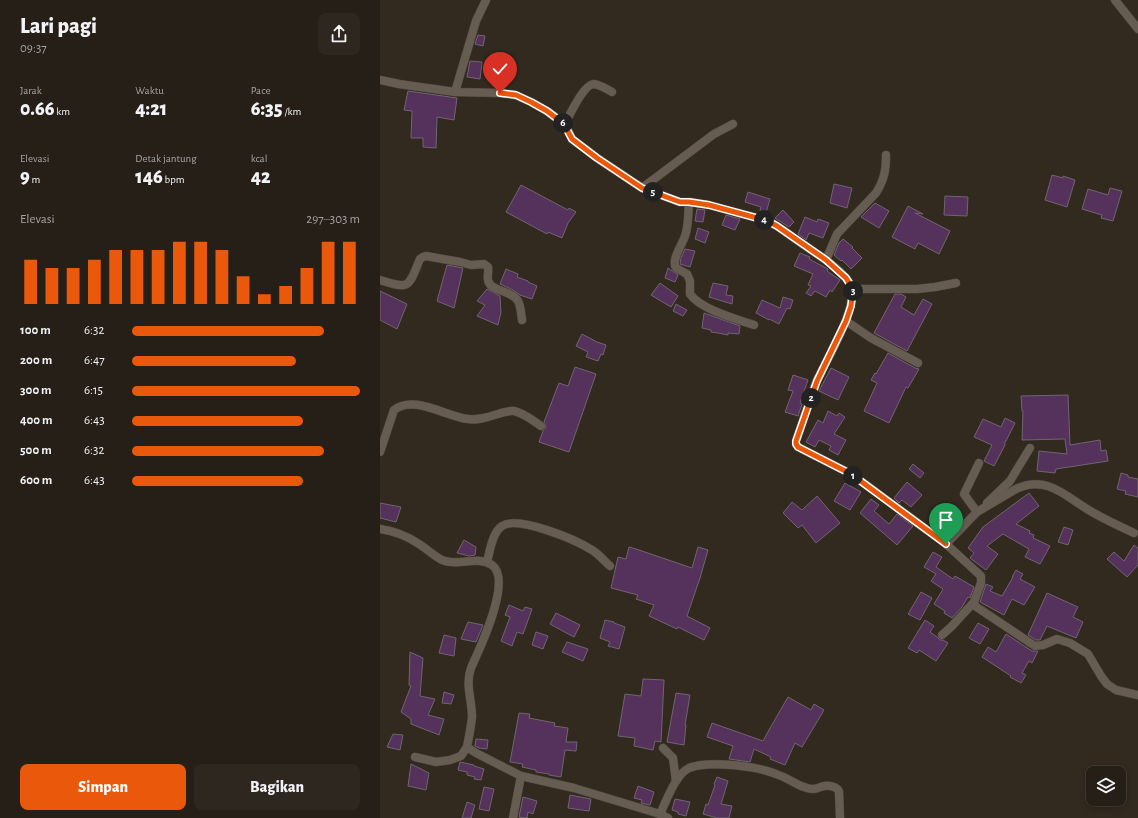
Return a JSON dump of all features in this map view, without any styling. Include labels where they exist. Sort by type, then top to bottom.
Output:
[{"type":"street","points":[[454,92],[476,21],[486,0]]},
{"type":"street","points":[[1115,0],[1138,29]]},
{"type":"street","points":[[380,80],[454,92],[500,93],[516,95],[547,111],[564,124],[572,139],[597,158],[642,188],[680,202],[709,205],[768,221],[826,260],[846,278],[853,289],[851,306],[846,321],[817,381],[796,444],[798,447],[851,474],[946,544],[981,576],[974,602],[942,635]]},
{"type":"street","points":[[564,124],[584,91],[589,86],[594,84],[612,92]]},
{"type":"street","points":[[642,188],[714,134],[733,124]]},
{"type":"street","points":[[826,260],[837,234],[876,193],[880,186],[886,169],[886,155]]},
{"type":"street","points":[[689,202],[688,223],[685,236],[674,265],[676,268],[687,274],[690,281],[690,294],[697,302],[754,325]]},
{"type":"street","points":[[380,280],[395,285],[406,285],[410,281],[420,259],[426,256],[471,265],[484,264],[488,267],[487,278],[490,284],[493,287],[512,294],[518,300],[522,320]]},
{"type":"street","points":[[853,289],[916,289],[935,287],[956,282]]},
{"type":"street","points":[[846,321],[871,338],[918,363]]},
{"type":"street","points":[[380,452],[394,410],[399,406],[407,404],[415,404],[432,408],[469,420],[481,419],[512,410],[525,414],[541,426]]},
{"type":"street","points":[[946,544],[1010,481],[1030,448]]},
{"type":"street","points":[[979,464],[964,494],[979,511]]},
{"type":"street","points":[[979,511],[1022,486],[1035,484],[1044,485],[1062,492],[1093,513],[1134,534]]},
{"type":"street","points":[[487,562],[499,528],[510,523],[528,524],[573,540],[593,551],[610,566]]},
{"type":"street","points":[[380,528],[400,534],[419,544],[442,560],[452,563],[473,560],[487,562],[493,565],[497,570],[499,582],[498,593],[490,622],[468,679],[472,717],[467,747],[461,756],[450,760],[436,762],[415,757]]},
{"type":"street","points":[[974,602],[975,606],[1035,646],[1043,645],[1057,639],[1070,642],[1088,654],[1107,684],[1116,690],[1138,695]]},
{"type":"street","points":[[467,747],[521,776],[574,788],[660,814],[668,818]]},
{"type":"street","points":[[663,748],[673,758],[676,781]]},
{"type":"street","points":[[660,814],[676,781],[686,770],[702,765],[726,765],[765,770],[808,788],[815,789],[825,786],[836,788],[840,792],[840,818]]},
{"type":"street","points":[[513,818],[521,776]]},
{"type":"building","points":[[478,35],[485,36],[483,46],[475,44]]},
{"type":"building","points":[[470,61],[482,62],[480,79],[467,77]]},
{"type":"building","points":[[408,91],[457,98],[454,120],[437,117],[436,148],[423,147],[423,138],[411,138],[412,111],[404,110]]},
{"type":"building","points":[[1052,175],[1063,178],[1063,176],[1075,180],[1067,207],[1045,200]]},
{"type":"building","points":[[834,184],[852,188],[847,208],[830,203]]},
{"type":"building","points":[[521,185],[568,210],[569,208],[576,212],[568,223],[562,238],[548,232],[547,234],[506,212]]},
{"type":"building","points":[[1110,188],[1122,191],[1113,221],[1101,218],[1102,215],[1082,209],[1088,189],[1108,195]]},
{"type":"building","points":[[748,192],[770,199],[766,213],[760,211],[761,207],[745,202]]},
{"type":"building","points":[[945,196],[968,197],[967,216],[944,215]]},
{"type":"building","points":[[875,203],[889,211],[879,228],[861,217]]},
{"type":"building","points":[[908,206],[923,214],[915,213],[950,231],[939,254],[918,243],[915,249],[892,237]]},
{"type":"building","points":[[697,209],[705,210],[703,222],[695,221]]},
{"type":"building","points":[[783,210],[794,222],[789,227],[775,218]]},
{"type":"building","points":[[726,215],[740,219],[735,230],[722,225]]},
{"type":"building","points":[[805,217],[817,222],[818,219],[829,223],[823,238],[809,233],[806,240],[798,234]]},
{"type":"building","points":[[698,228],[709,232],[705,243],[695,239]]},
{"type":"building","points":[[843,239],[853,247],[852,248],[862,258],[851,269],[842,260],[841,261],[834,255],[839,243]]},
{"type":"building","points":[[685,249],[695,251],[690,267],[680,264]]},
{"type":"building","points":[[800,253],[810,257],[809,259],[828,269],[827,271],[840,280],[832,292],[830,290],[826,297],[815,291],[811,296],[806,293],[811,286],[808,285],[813,274],[794,266]]},
{"type":"building","points":[[447,265],[463,268],[454,308],[437,301]]},
{"type":"building","points":[[668,268],[678,275],[675,282],[665,278]]},
{"type":"building","points":[[506,269],[518,274],[517,277],[537,286],[532,299],[520,295],[500,284]]},
{"type":"building","points":[[660,283],[678,296],[671,307],[651,295]]},
{"type":"building","points":[[713,283],[728,286],[726,295],[733,296],[732,304],[709,297]]},
{"type":"building","points":[[487,289],[500,296],[501,312],[498,325],[477,316],[485,305],[477,301]]},
{"type":"building","points":[[380,291],[407,304],[397,329],[380,320]]},
{"type":"building","points":[[895,294],[901,294],[906,297],[901,307],[914,315],[923,299],[932,304],[907,351],[874,333]]},
{"type":"building","points":[[783,297],[793,300],[790,309],[787,308],[779,324],[756,313],[762,300],[780,308]]},
{"type":"building","points":[[676,304],[687,310],[683,316],[673,311]]},
{"type":"building","points":[[704,313],[740,326],[739,334],[728,333],[728,335],[711,332],[711,330],[702,328]]},
{"type":"building","points":[[582,334],[606,345],[603,355],[601,354],[598,361],[586,357],[588,352],[576,346]]},
{"type":"building","points":[[888,353],[919,369],[908,388],[906,387],[889,423],[864,411],[877,383],[871,380]]},
{"type":"building","points":[[575,367],[596,374],[569,452],[539,442],[546,427],[544,422],[559,383],[568,386]]},
{"type":"building","points":[[831,368],[849,377],[838,400],[819,391]]},
{"type":"building","points":[[793,375],[808,380],[800,403],[802,404],[798,416],[785,412],[793,391],[788,390]]},
{"type":"building","points":[[1068,395],[1070,445],[1100,440],[1101,451],[1106,450],[1108,461],[1056,469],[1055,473],[1037,471],[1039,451],[1067,454],[1065,439],[1022,440],[1023,411],[1021,396]]},
{"type":"building","points":[[828,411],[837,416],[839,413],[845,417],[834,434],[846,440],[838,455],[829,450],[831,446],[819,440],[815,447],[806,442],[818,420],[823,423]]},
{"type":"building","points":[[1005,418],[1015,423],[994,466],[984,461],[992,445],[974,437],[983,419],[1001,427]]},
{"type":"building","points":[[913,464],[924,473],[920,478],[909,469]]},
{"type":"building","points":[[1121,473],[1128,475],[1128,477],[1138,479],[1138,497],[1125,494],[1126,491],[1117,489]]},
{"type":"building","points":[[907,482],[922,495],[911,507],[902,500],[899,503],[894,498]]},
{"type":"building","points":[[845,483],[861,492],[850,510],[834,501]]},
{"type":"building","points":[[1029,493],[1039,506],[1016,524],[1030,531],[1029,533],[1034,535],[1033,538],[1050,546],[1040,564],[1025,557],[1029,549],[1003,534],[987,546],[998,554],[986,570],[970,558],[974,553],[968,548],[983,527]]},
{"type":"building","points":[[817,496],[840,523],[816,543],[802,525],[798,528],[783,513],[792,502],[802,510]]},
{"type":"building","points":[[871,499],[879,505],[874,511],[889,524],[897,514],[913,526],[897,545],[860,513]]},
{"type":"building","points":[[380,503],[401,507],[396,522],[380,518]]},
{"type":"building","points":[[1064,527],[1073,530],[1068,545],[1058,542]]},
{"type":"building","points":[[464,540],[476,547],[475,555],[469,556],[457,553]]},
{"type":"building","points":[[1134,545],[1138,548],[1138,565],[1127,577],[1107,559],[1114,552],[1124,561]]},
{"type":"building","points":[[629,547],[692,568],[698,547],[708,550],[687,616],[710,628],[704,640],[678,627],[677,629],[649,616],[654,605],[636,599],[638,595],[611,588],[618,557],[626,559]]},
{"type":"building","points":[[933,552],[942,557],[936,567],[953,579],[955,576],[974,587],[970,598],[968,597],[962,607],[952,618],[944,613],[945,611],[934,604],[943,589],[931,581],[936,574],[924,567]]},
{"type":"building","points":[[1016,570],[1023,574],[1020,579],[1035,587],[1024,605],[1012,599],[1004,615],[980,602],[986,584],[993,587],[990,591],[1002,596]]},
{"type":"building","points":[[921,592],[932,598],[920,620],[908,614]]},
{"type":"building","points":[[1047,593],[1078,607],[1073,617],[1083,622],[1076,638],[1047,626],[1040,640],[1036,640],[1028,635]]},
{"type":"building","points":[[509,605],[523,611],[525,607],[532,609],[523,634],[517,632],[512,646],[501,641],[510,617],[505,615]]},
{"type":"building","points":[[556,613],[580,625],[574,637],[550,624]]},
{"type":"building","points":[[605,620],[625,627],[619,649],[608,646],[610,642],[600,638]]},
{"type":"building","points":[[925,620],[934,626],[930,632],[940,640],[948,643],[936,661],[919,650],[917,653],[908,648]]},
{"type":"building","points":[[468,622],[483,625],[476,642],[461,639]]},
{"type":"building","points":[[978,623],[989,629],[980,644],[969,638]]},
{"type":"building","points":[[536,632],[548,636],[543,649],[532,645]]},
{"type":"building","points":[[1006,634],[1032,651],[1038,651],[1032,663],[1029,661],[1022,673],[1026,675],[1021,683],[982,657],[988,647],[996,652]]},
{"type":"building","points":[[444,635],[456,638],[454,656],[439,653]]},
{"type":"building","points":[[567,642],[588,649],[583,661],[562,652]]},
{"type":"building","points":[[410,652],[423,658],[420,696],[435,699],[428,715],[444,719],[439,735],[411,724],[411,719],[401,712],[411,686],[409,685]]},
{"type":"building","points":[[643,679],[664,680],[661,742],[655,741],[653,750],[634,746],[635,738],[618,736],[625,694],[641,696]]},
{"type":"building","points":[[444,692],[454,695],[451,704],[442,703]]},
{"type":"building","points":[[676,693],[690,695],[685,725],[684,745],[667,742]]},
{"type":"building","points":[[788,697],[811,710],[814,704],[824,710],[802,747],[795,743],[785,765],[770,759],[771,757],[754,749],[750,762],[729,759],[733,746],[707,737],[712,723],[763,741]]},
{"type":"building","points":[[519,713],[530,714],[529,718],[555,723],[554,726],[568,728],[566,742],[577,742],[576,751],[565,750],[561,777],[536,772],[536,770],[522,767],[523,764],[510,762]]},
{"type":"building","points":[[393,734],[403,735],[400,750],[387,747]]},
{"type":"building","points":[[476,739],[488,740],[487,749],[475,746]]},
{"type":"building","points":[[460,762],[484,769],[481,780],[474,779],[475,777],[467,775],[467,772],[458,770]]},
{"type":"building","points":[[411,764],[429,773],[426,790],[408,786]]},
{"type":"building","points":[[717,777],[728,781],[721,804],[732,806],[729,818],[717,818],[703,814],[706,804],[708,805]]},
{"type":"building","points":[[638,786],[654,792],[650,805],[641,803],[642,800],[634,798]]},
{"type":"building","points":[[484,787],[494,789],[489,811],[479,809]]},
{"type":"building","points":[[570,795],[591,799],[589,811],[568,808]]},
{"type":"building","points":[[523,797],[537,801],[533,814],[528,812],[527,818],[519,817]]},
{"type":"building","points":[[675,799],[690,802],[686,816],[678,814],[678,812],[672,810]]},
{"type":"building","points":[[467,802],[475,805],[471,818],[462,818]]},
{"type":"route","points":[[500,93],[516,95],[547,111],[564,124],[572,139],[597,158],[642,188],[680,202],[709,205],[768,221],[826,260],[846,278],[853,289],[851,306],[839,337],[817,381],[796,444],[798,447],[851,474],[946,544]]}]
